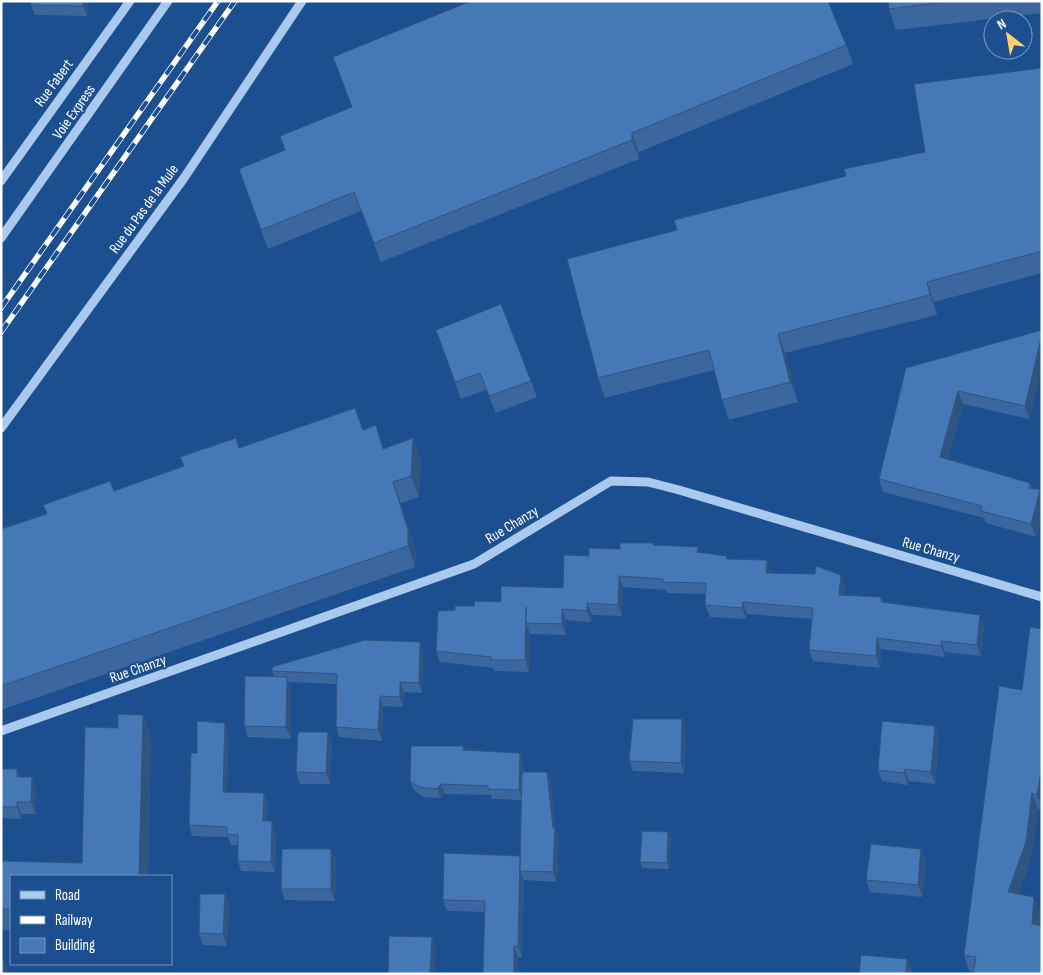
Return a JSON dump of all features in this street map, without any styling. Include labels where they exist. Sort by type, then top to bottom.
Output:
[{"type":"street","name":"Rue Fabert","points":[[1,182],[130,1]]},
{"type":"street","name":"Voie Express","points":[[1,238],[168,1]]},
{"type":"street","name":"Rue du Pas de la Mule","points":[[1,428],[184,178],[302,1]]},
{"type":"street","name":"Rue Chanzy","points":[[1,731],[474,564],[611,481],[648,482],[679,490],[1042,597]]},
{"type":"building","points":[[31,1],[83,1],[83,6],[31,5]]},
{"type":"building","points":[[471,1],[828,1],[846,45],[632,133],[632,140],[374,243],[354,192],[261,230],[239,169],[285,150],[280,136],[352,107],[333,57]]},
{"type":"building","points":[[888,1],[954,1],[889,9]]},
{"type":"building","points":[[1042,68],[1042,251],[927,282],[930,295],[778,334],[790,382],[722,400],[709,350],[598,378],[567,259],[677,230],[674,220],[846,176],[844,169],[925,152],[914,84]]},
{"type":"building","points":[[501,304],[531,381],[489,396],[480,373],[455,382],[436,330]]},
{"type":"building","points":[[1042,330],[1025,406],[958,391],[940,457],[1030,483],[1029,488],[1040,490],[1031,524],[981,511],[982,506],[879,479],[906,368]]},
{"type":"building","points":[[355,408],[363,430],[376,425],[383,449],[413,438],[411,476],[393,482],[408,530],[408,546],[1,686],[1,529],[47,514],[43,505],[110,481],[114,491],[184,466],[180,457],[236,438],[239,448]]},
{"type":"building","points":[[620,543],[654,543],[653,545],[698,547],[697,552],[726,556],[727,559],[767,560],[766,573],[815,574],[816,566],[841,575],[839,595],[881,597],[881,602],[980,615],[977,645],[941,641],[941,646],[877,638],[876,656],[809,650],[813,608],[743,602],[742,608],[705,605],[706,583],[663,582],[663,579],[619,576],[618,605],[587,603],[587,611],[562,609],[562,624],[526,623],[526,607],[525,660],[491,660],[491,657],[436,651],[438,611],[455,610],[455,606],[474,606],[475,601],[501,602],[501,586],[563,588],[564,555],[589,556],[589,548],[620,549]]},
{"type":"building","points":[[1030,627],[1042,629],[1042,765],[1037,795],[1032,793],[1026,842],[1008,892],[1034,897],[1032,924],[1042,926],[1042,974],[973,974],[976,957],[964,955],[999,686],[1022,690]]},
{"type":"building","points":[[365,640],[420,642],[419,683],[400,682],[400,697],[380,696],[378,730],[336,727],[337,674],[272,671],[272,667]]},
{"type":"building","points":[[245,676],[287,677],[286,727],[244,726]]},
{"type":"building","points":[[118,714],[143,715],[139,875],[10,875],[10,909],[1,909],[1,861],[82,863],[85,727],[118,728]]},
{"type":"building","points":[[633,719],[682,719],[681,763],[629,761]]},
{"type":"building","points":[[197,721],[225,723],[223,792],[264,793],[263,821],[272,821],[271,862],[238,861],[238,835],[227,834],[227,827],[189,825],[191,753],[197,753]]},
{"type":"building","points":[[882,721],[935,726],[931,772],[905,769],[904,773],[878,770]]},
{"type":"building","points":[[298,732],[328,732],[326,773],[296,772]]},
{"type":"building","points":[[411,746],[464,746],[463,750],[520,753],[519,790],[488,789],[488,786],[441,784],[437,789],[419,787],[410,781]]},
{"type":"building","points":[[1,769],[17,769],[17,777],[32,777],[31,802],[17,802],[17,807],[1,807]]},
{"type":"building","points":[[522,772],[547,772],[553,828],[555,828],[553,872],[520,871]]},
{"type":"building","points":[[642,831],[668,832],[667,863],[640,862]]},
{"type":"building","points":[[871,844],[921,849],[918,885],[866,880]]},
{"type":"building","points":[[282,849],[331,849],[331,889],[281,889]]},
{"type":"building","points":[[444,853],[520,856],[518,946],[514,946],[514,974],[483,974],[485,901],[443,900]]},
{"type":"building","points":[[200,894],[225,894],[223,934],[199,933]]},
{"type":"building","points":[[389,936],[432,937],[430,974],[388,974]]},
{"type":"building","points":[[861,955],[907,959],[906,974],[859,974]]},
{"type":"building","points":[[1,961],[4,961],[3,974],[1,974]]},
{"type":"railway","points":[[1,308],[218,1]]},
{"type":"railway","points":[[1,332],[235,1]]}]
